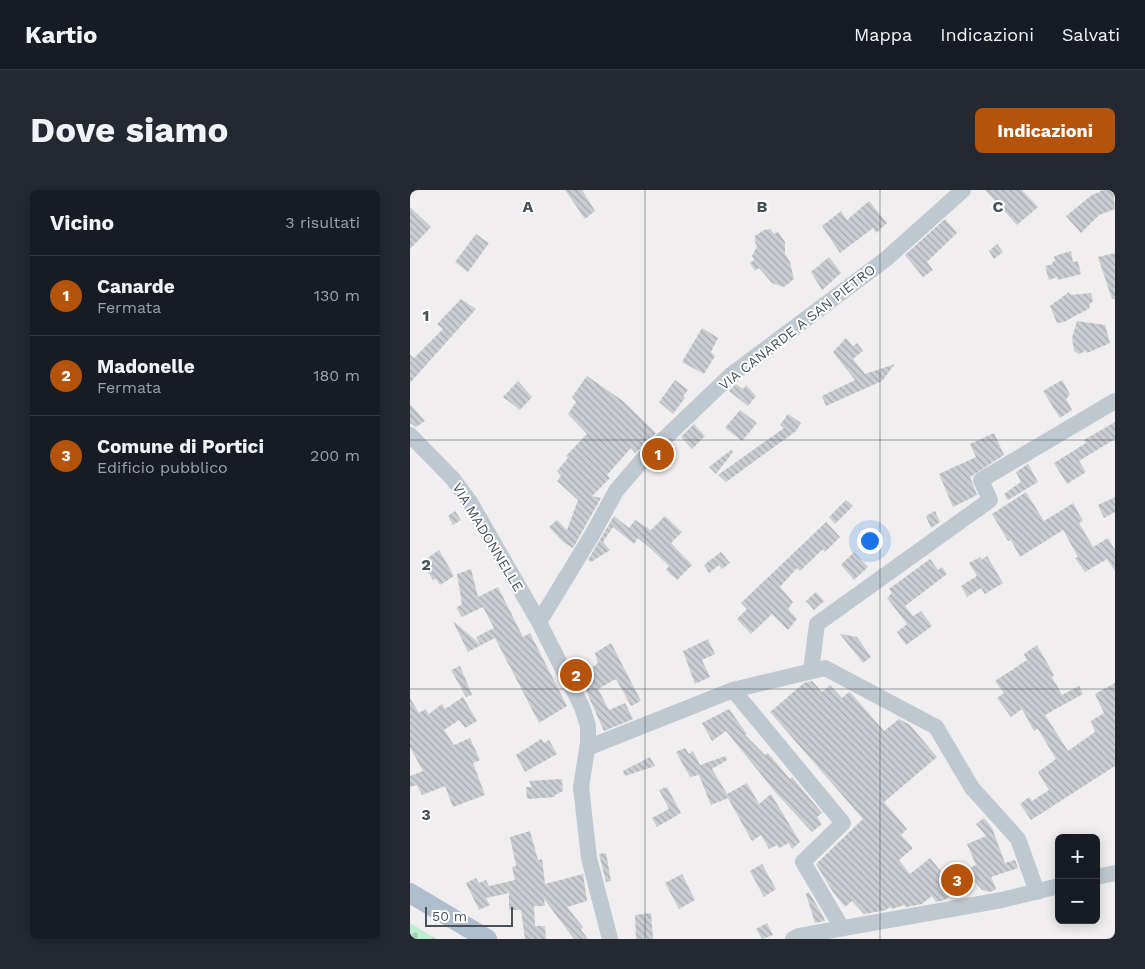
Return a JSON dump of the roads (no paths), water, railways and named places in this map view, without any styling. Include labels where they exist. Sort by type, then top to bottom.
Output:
[{"type":"main road","points":[[410,893],[487,939]]},
{"type":"street","name":"VIA CANARDE A SAN PIETRO","points":[[539,622],[592,535],[616,491],[645,457],[731,375],[886,259],[963,190]]},
{"type":"street","points":[[811,671],[817,624],[990,500],[981,480],[1115,401]]},
{"type":"street","name":"VIA MADONNELLE","points":[[410,435],[453,479],[470,502],[539,622],[582,707],[588,726],[587,748],[581,787],[589,858],[610,939]]},
{"type":"street","points":[[587,748],[733,690],[825,668],[936,727],[972,788],[1018,840],[1036,892]]},
{"type":"street","points":[[733,690],[843,822],[802,862],[842,928]]},
{"type":"street","points":[[1100,876],[1115,873]]},
{"type":"street","points":[[793,939],[842,928],[1002,900],[1055,887]]},
{"type":"place","name":"Canarde","points":[[658,454]]},
{"type":"place","name":"Madonelle","points":[[576,675]]},
{"type":"place","name":"Comune di Portici","points":[[957,880]]}]
